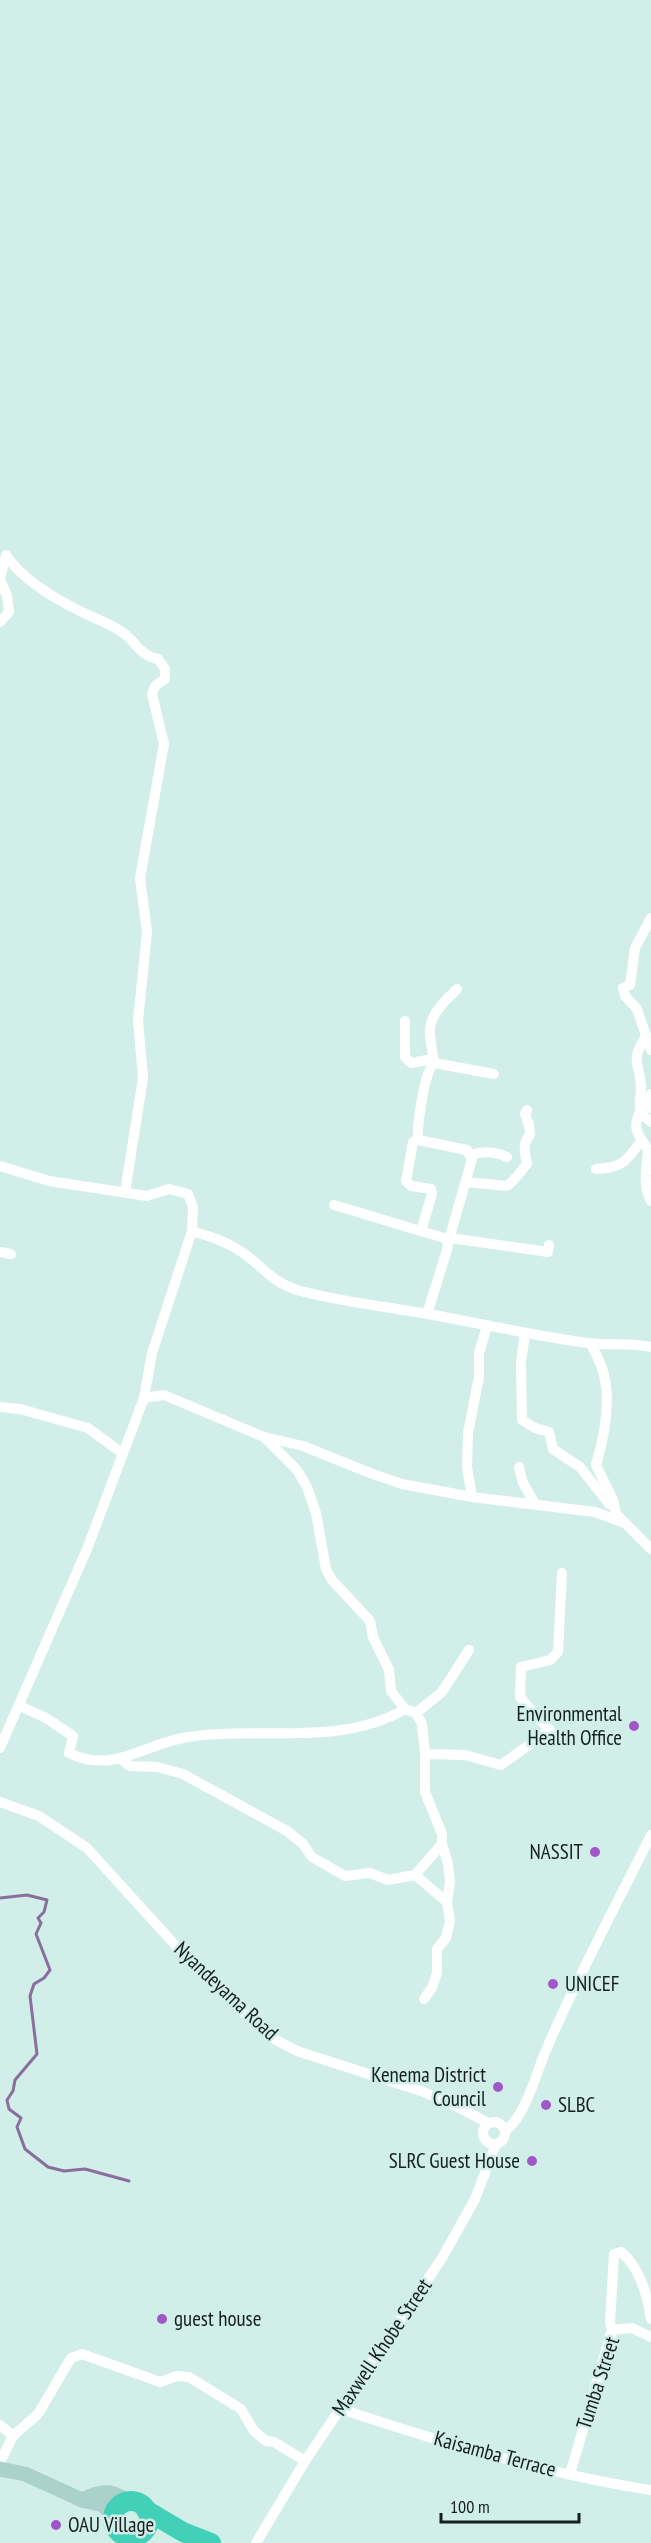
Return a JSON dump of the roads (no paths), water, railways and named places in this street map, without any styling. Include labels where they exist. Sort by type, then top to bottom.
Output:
[{"type":"highway","points":[[183,2532],[126,2537],[114,2528],[121,2504],[137,2506],[183,2532],[211,2543]]},
{"type":"highway","points":[[137,2506],[149,2517],[137,2537]]},
{"type":"street","points":[[0,622],[9,612],[0,579],[5,567],[6,555],[14,566],[68,604],[126,635],[140,652],[158,659],[165,669],[165,679],[155,686],[152,694],[164,744],[140,878],[147,932],[139,1006],[143,1078],[125,1192]]},
{"type":"street","points":[[651,918],[636,948],[630,985],[623,988],[625,996],[637,1009],[651,1050]]},
{"type":"street","points":[[418,1140],[417,1131],[425,1089],[431,1066],[434,1063],[431,1023],[442,1005],[457,989]]},
{"type":"street","points":[[405,1021],[405,1057],[411,1063],[427,1060],[494,1074]]},
{"type":"street","points":[[646,1036],[637,1050],[635,1060],[640,1087],[638,1104],[646,1110],[651,1122]]},
{"type":"street","points":[[651,1094],[636,1129],[648,1150],[645,1181],[646,1193],[651,1201]]},
{"type":"street","points":[[466,1182],[507,1186],[512,1183],[513,1178],[527,1164],[524,1151],[526,1139],[530,1135],[525,1114],[527,1110]]},
{"type":"street","points":[[421,1231],[432,1194],[430,1189],[411,1186],[406,1181],[412,1142],[418,1140],[467,1150],[472,1159],[428,1314]]},
{"type":"street","points":[[596,1169],[610,1169],[621,1164],[630,1157],[641,1141]]},
{"type":"street","points":[[469,1155],[495,1152],[507,1157]]},
{"type":"street","points":[[0,1166],[49,1182],[147,1196],[169,1189],[188,1194],[193,1207],[192,1231],[152,1353],[144,1398],[87,1548],[0,1748]]},
{"type":"street","points":[[334,1205],[449,1241],[548,1252],[549,1245]]},
{"type":"street","points":[[192,1231],[223,1240],[246,1255],[280,1284],[342,1301],[428,1314],[525,1334],[591,1344],[651,1347]]},
{"type":"street","points":[[472,1497],[467,1467],[468,1433],[479,1377],[479,1353],[487,1326]]},
{"type":"street","points":[[525,1334],[521,1362],[522,1420],[535,1428],[549,1432],[553,1449],[580,1467],[616,1514],[651,1549]]},
{"type":"street","points":[[591,1344],[604,1375],[606,1396],[604,1433],[596,1465],[613,1500],[616,1514]]},
{"type":"street","points":[[144,1398],[164,1395],[264,1437],[303,1446],[402,1484],[472,1497],[595,1512],[626,1524]]},
{"type":"street","points":[[0,1407],[20,1409],[88,1428],[122,1453]]},
{"type":"street","points":[[264,1437],[297,1470],[307,1487],[316,1513],[326,1569],[332,1580],[370,1621],[373,1637],[389,1670],[391,1691],[422,1724],[425,1792],[442,1834],[450,1882],[447,1902],[450,1921],[446,1938],[437,1948],[437,1973],[432,1988],[424,1999]]},
{"type":"street","points":[[519,1467],[535,1504]]},
{"type":"street","points":[[516,1502],[520,1489],[525,1485]]},
{"type":"street","points":[[425,1754],[465,1755],[501,1765],[550,1730],[520,1697],[521,1667],[550,1660],[558,1652],[562,1574]]},
{"type":"street","points":[[20,1706],[46,1718],[73,1736],[69,1754],[80,1759],[123,1760],[175,1739],[220,1733],[266,1734],[332,1731],[380,1722],[411,1711],[442,1692],[469,1650]]},
{"type":"street","points":[[123,1760],[130,1766],[157,1767],[183,1774],[287,1831],[303,1844],[312,1857],[345,1876],[370,1873],[388,1880],[416,1875],[442,1844]]},
{"type":"street","name":"Nyandeyama Road","points":[[0,1802],[39,1816],[87,1848],[176,1946],[256,2025],[274,2039],[297,2051],[421,2091],[488,2123]]},
{"type":"street","points":[[505,2131],[496,2122],[488,2123],[483,2131],[485,2139],[496,2144],[504,2139],[505,2131],[513,2125],[571,1998],[651,1835]]},
{"type":"street","points":[[416,1875],[447,1902]]},
{"type":"street","name":"Maxwell Khobe Street","points":[[256,2543],[305,2461],[442,2258],[475,2199],[496,2144]]},
{"type":"street","points":[[612,2330],[610,2323],[612,2279],[614,2254],[617,2252],[621,2252],[630,2259],[639,2276],[650,2315]]},
{"type":"street","name":"Tumba Street","points":[[570,2474],[612,2330],[623,2327],[632,2328],[651,2337]]},
{"type":"street","points":[[0,2462],[13,2436],[39,2414],[71,2358],[82,2354],[160,2382],[183,2375],[189,2377],[241,2409],[254,2432],[266,2441],[274,2442],[305,2461]]},
{"type":"street","name":"Kaisamba Terrace","points":[[341,2409],[405,2430],[570,2474],[651,2490]]},
{"type":"street","points":[[0,2425],[13,2436]]},
{"type":"street","points":[[0,2469],[25,2474],[82,2500],[103,2505],[114,2528]]},
{"type":"street","points":[[82,2500],[103,2491],[117,2495],[137,2506]]},
{"type":"waterway","points":[[0,1898],[27,1895],[47,1900],[44,1912],[38,1918],[41,1923],[36,1934],[50,1970],[44,1978],[34,1984],[30,1996],[37,2054],[15,2080],[13,2091],[7,2100],[9,2109],[21,2118],[17,2127],[25,2149],[48,2167],[64,2171],[85,2169],[129,2181]]},
{"type":"place","name":"Environmental Health Office","points":[[634,1726]]},
{"type":"place","name":"NASSIT","points":[[595,1852]]},
{"type":"place","name":"UNICEF","points":[[553,1984]]},
{"type":"place","name":"Kenema District Council","points":[[498,2087]]},
{"type":"place","name":"SLBC","points":[[546,2105]]},
{"type":"place","name":"SLRC Guest House","points":[[532,2161]]},
{"type":"place","name":"guest house","points":[[162,2319]]},
{"type":"place","name":"OAU Village","points":[[56,2525]]}]
